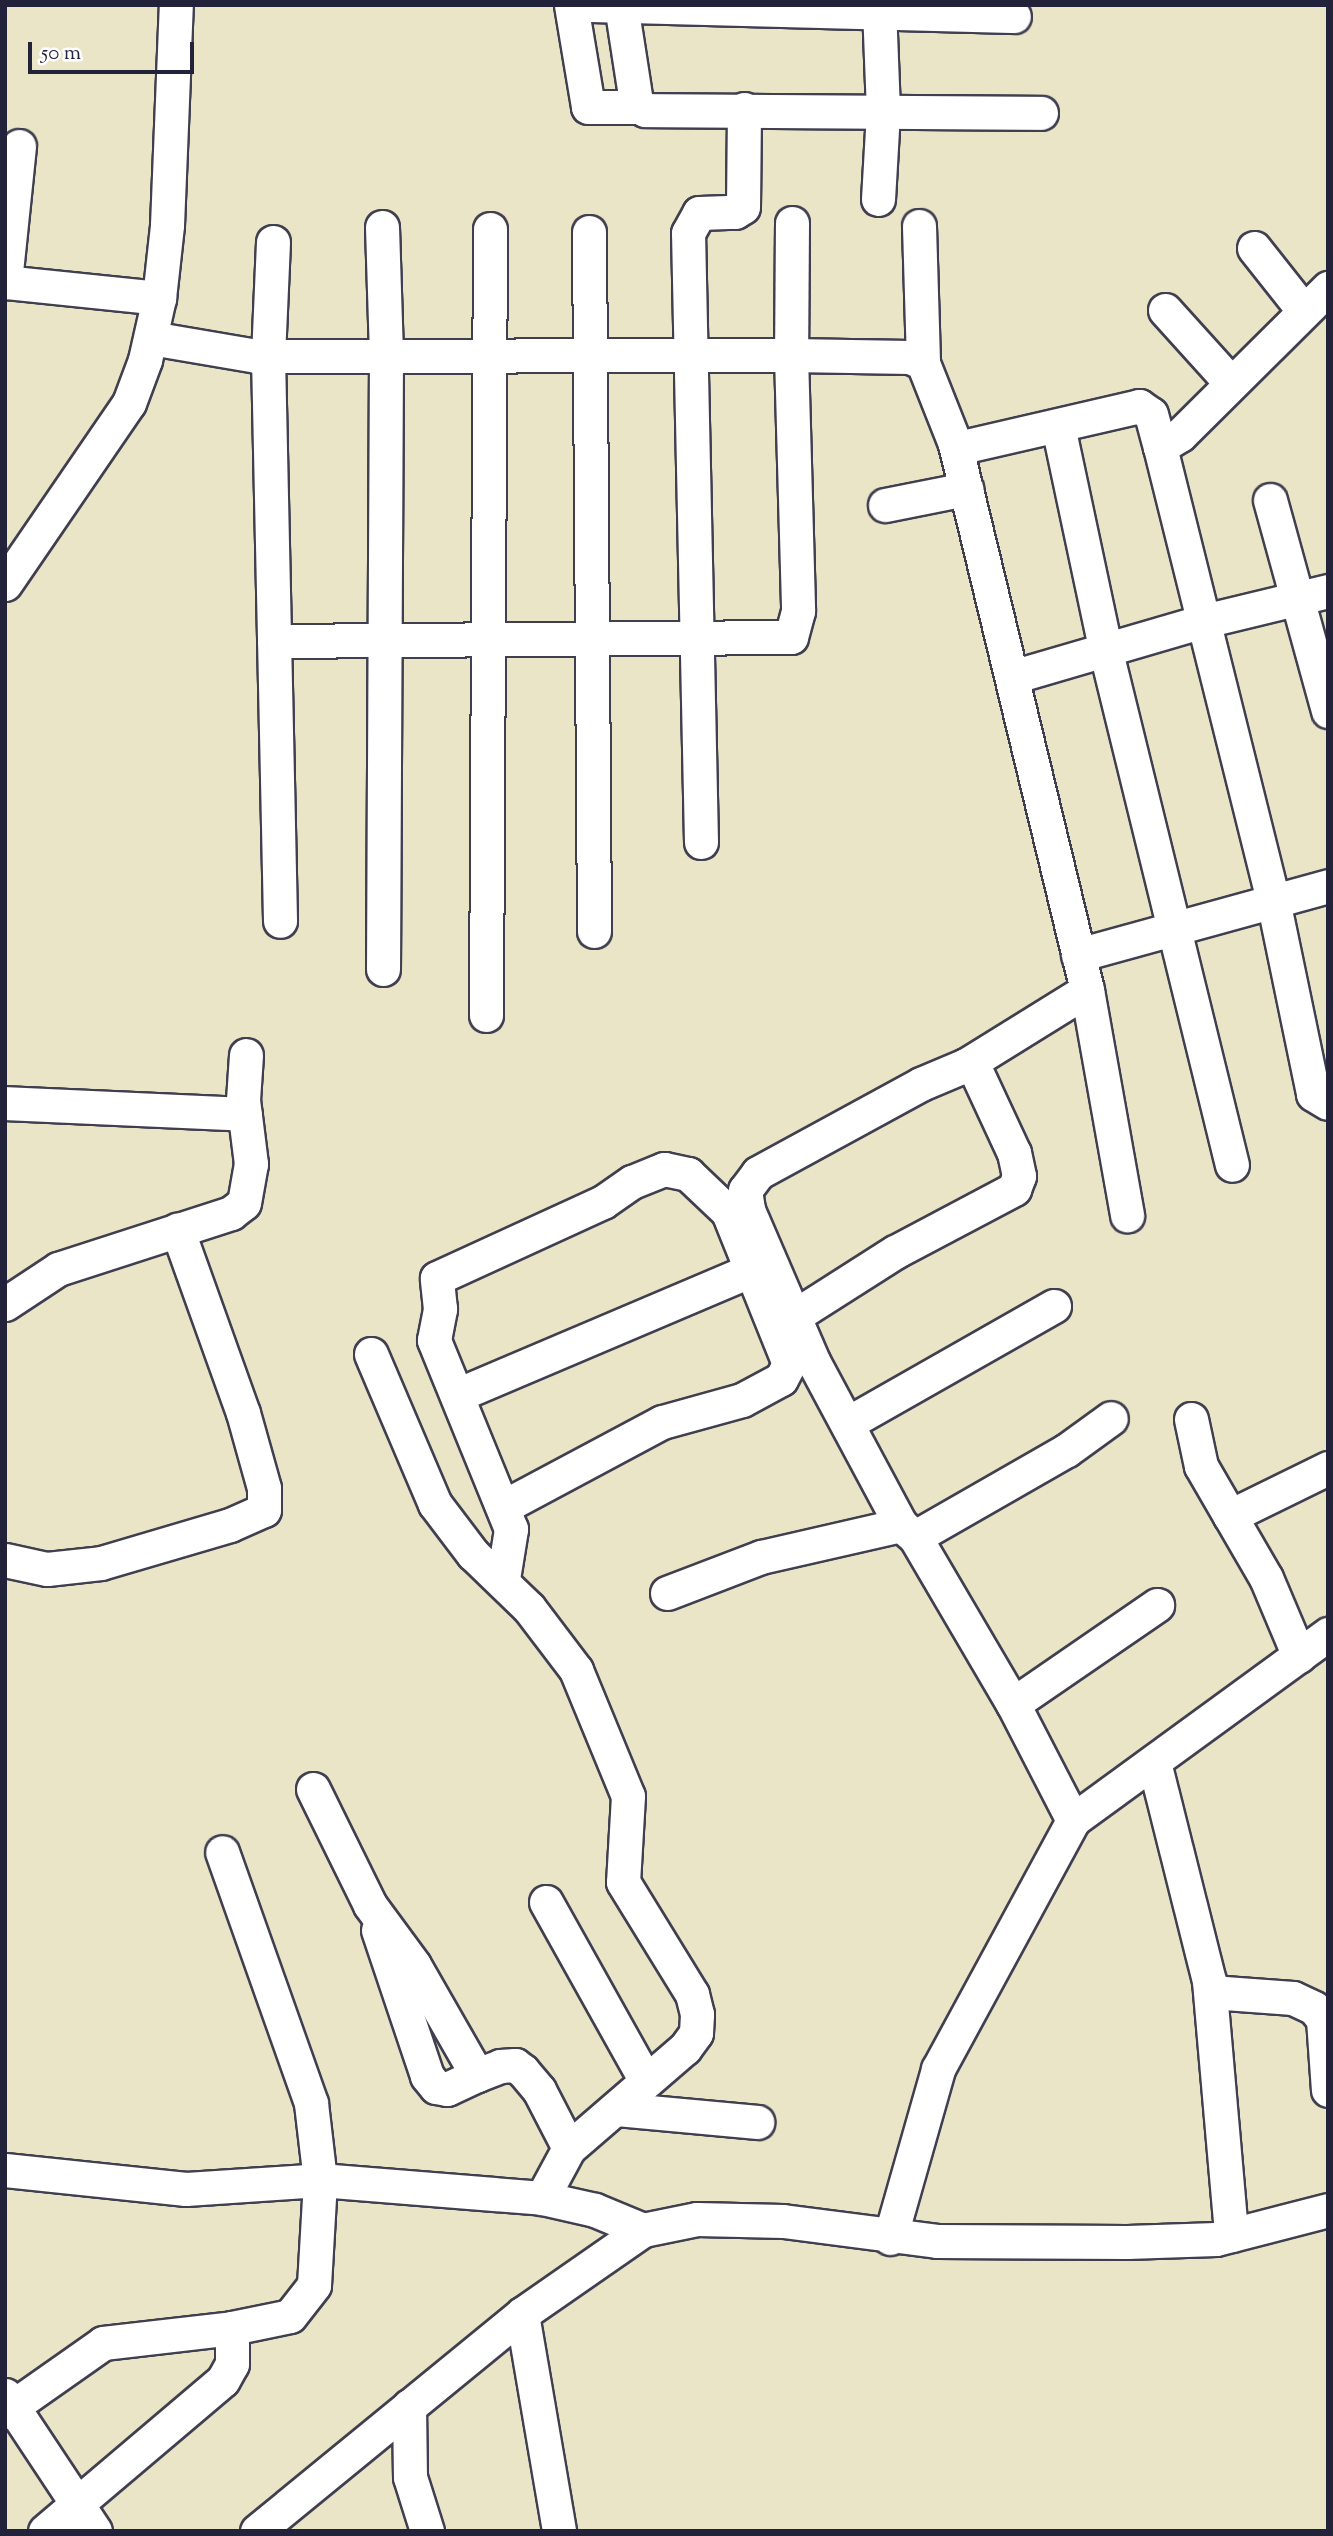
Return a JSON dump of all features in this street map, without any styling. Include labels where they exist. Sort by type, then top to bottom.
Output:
[{"type":"street","points":[[5,584],[129,403],[151,338],[159,298],[176,5]]},
{"type":"street","points":[[571,5],[588,107],[1041,113]]},
{"type":"street","points":[[589,5],[879,8],[1014,16]]},
{"type":"street","points":[[621,6],[639,107]]},
{"type":"street","points":[[878,198],[883,111],[879,8]]},
{"type":"street","points":[[701,842],[689,355],[689,226],[699,214],[736,212],[743,207],[744,109]]},
{"type":"street","points":[[19,146],[5,282],[159,298]]},
{"type":"street","points":[[274,640],[695,639],[795,635],[797,513],[791,355],[792,223]]},
{"type":"street","points":[[919,226],[923,363],[955,444],[1087,990],[1127,1215]]},
{"type":"street","points":[[382,227],[386,356],[382,640],[383,970]]},
{"type":"street","points":[[486,1016],[484,639],[489,229]]},
{"type":"street","points":[[589,232],[589,639],[594,931]]},
{"type":"street","points":[[272,242],[268,356],[280,921]]},
{"type":"street","points":[[1254,248],[1304,311]]},
{"type":"street","points":[[1160,447],[1180,435],[1328,288]]},
{"type":"street","points":[[1165,310],[1231,383]]},
{"type":"street","points":[[151,338],[268,356],[791,355],[910,357],[923,363]]},
{"type":"street","points":[[955,444],[974,445],[1139,406],[1152,414],[1273,900],[1313,1094],[1328,1102]]},
{"type":"street","points":[[1058,426],[1106,652],[1232,1166]]},
{"type":"street","points":[[885,505],[966,489]]},
{"type":"street","points":[[1270,500],[1313,595],[1328,711]]},
{"type":"street","points":[[1012,677],[1106,652],[1204,621],[1313,595]]},
{"type":"street","points":[[1078,955],[1328,887]]},
{"type":"street","points":[[1073,1820],[1013,1704],[908,1531],[813,1361],[796,1315],[748,1210],[745,1190],[758,1172],[966,1065],[1087,990]]},
{"type":"street","points":[[5,1304],[58,1269],[231,1213],[244,1203],[251,1164],[245,1114],[246,1055]]},
{"type":"street","points":[[796,1315],[895,1252],[1014,1189],[1019,1175],[1014,1153],[984,1081],[966,1065]]},
{"type":"street","points":[[5,1103],[245,1114]]},
{"type":"street","points":[[503,1578],[511,1528],[505,1506],[434,1340],[440,1309],[437,1278],[603,1202],[632,1182],[664,1170],[688,1174],[728,1212],[789,1364],[781,1379],[742,1400],[662,1422],[505,1506]]},
{"type":"street","points":[[5,1561],[47,1569],[101,1563],[230,1525],[264,1510],[264,1488],[243,1413],[177,1229]]},
{"type":"street","points":[[457,1395],[752,1270]]},
{"type":"street","points":[[848,1423],[1054,1306]]},
{"type":"street","points":[[371,1354],[435,1504],[473,1554],[503,1578],[576,1670],[628,1796],[623,1882],[692,1994],[696,2032],[617,2109],[569,2148],[542,2198]]},
{"type":"street","points":[[667,1593],[761,1558],[908,1531],[1067,1450],[1111,1418]]},
{"type":"street","points":[[1191,1419],[1201,1466],[1266,1578],[1299,1656]]},
{"type":"street","points":[[1230,1516],[1328,1468]]},
{"type":"street","points":[[1013,1704],[1157,1605]]},
{"type":"street","points":[[890,2238],[939,2069],[1073,1820],[1328,1634]]},
{"type":"street","points":[[1154,1762],[1211,1992],[1231,2235]]},
{"type":"street","points":[[313,1789],[370,1905],[427,2076],[436,2087],[447,2089],[500,2066],[515,2065],[539,2090],[569,2148]]},
{"type":"street","points":[[95,2531],[8,2404],[103,2343],[232,2328],[290,2316],[304,2302],[314,2285],[320,2180],[305,2078],[222,1852]]},
{"type":"street","points":[[546,1902],[646,2081]]},
{"type":"street","points":[[1211,1992],[1293,1998],[1314,2008],[1323,2019],[1328,2090]]},
{"type":"street","points":[[617,2109],[757,2122]]},
{"type":"street","points":[[5,2170],[186,2189],[320,2180],[542,2198],[595,2210],[643,2230]]},
{"type":"street","points":[[257,2531],[522,2314],[643,2230],[697,2219],[783,2221],[890,2238],[1030,2244],[1231,2235],[1328,2210]]},
{"type":"street","points":[[522,2314],[559,2531]]},
{"type":"street","points":[[45,2531],[76,2501],[223,2380],[232,2364],[232,2328]]},
{"type":"street","points":[[409,2406],[410,2477],[427,2531]]}]
